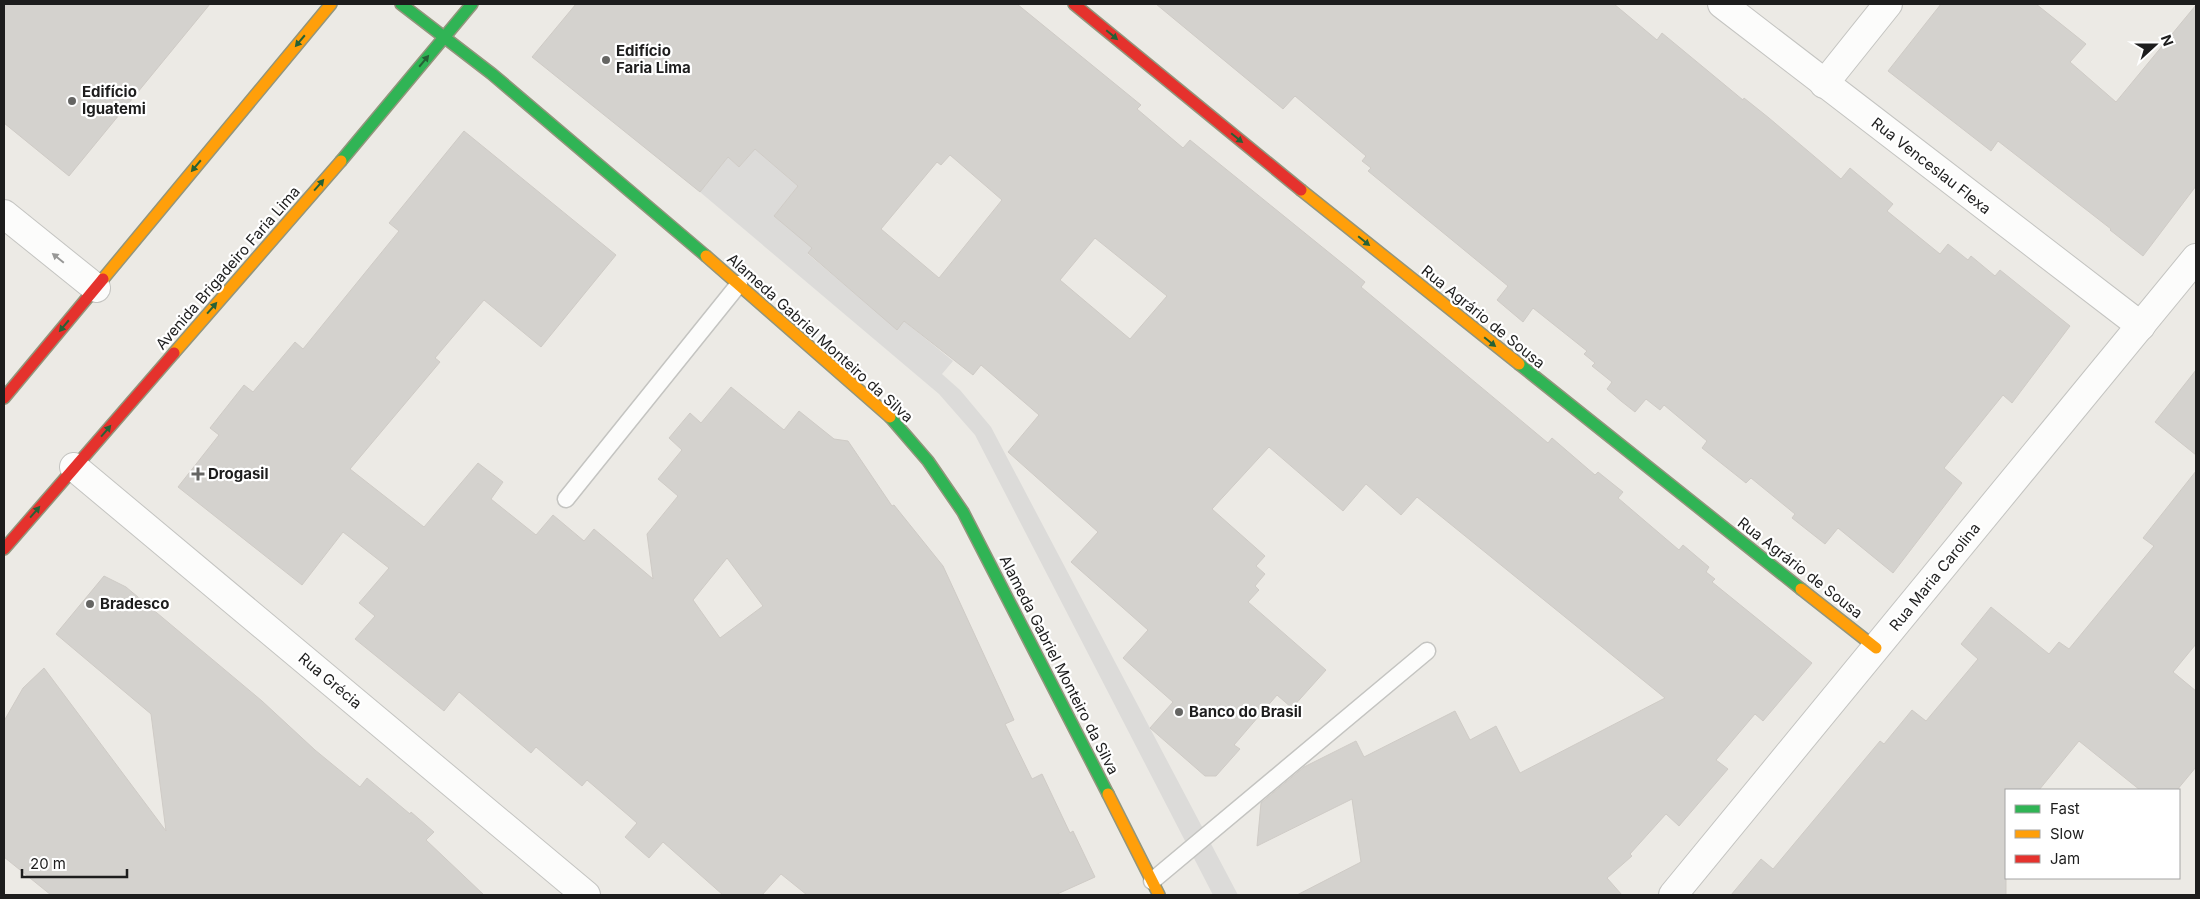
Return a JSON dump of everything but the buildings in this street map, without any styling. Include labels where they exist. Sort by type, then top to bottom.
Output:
[{"type":"main road","points":[[4,398],[331,4]]},
{"type":"main road","name":"Alameda Gabriel Monteiro da Silva","points":[[402,4],[492,74],[739,284],[894,420],[933,468],[963,512],[1155,888]]},
{"type":"main road","name":"Avenida Brigadeiro Faria Lima","points":[[4,549],[336,166],[472,4]]},
{"type":"main road","name":"Rua Agrário de Sousa","points":[[1074,4],[1350,229],[1876,648]]},
{"type":"street","name":"Rua Venceslau Flexa","points":[[1722,4],[2141,326]]},
{"type":"street","points":[[1824,84],[1888,4]]},
{"type":"street","points":[[4,214],[96,288]]},
{"type":"street","name":"Rua Maria Carolina","points":[[1673,895],[2196,258]]},
{"type":"street","name":"Rua Grécia","points":[[74,468],[586,895]]},
{"type":"lane","points":[[566,499],[739,284]]},
{"type":"lane","points":[[1155,888],[1427,651]]},
{"type":"shaded area","points":[[755,149],[798,186],[774,216],[813,247],[808,254],[897,329],[904,321],[953,361],[942,374],[960,390],[991,427],[1238,895],[1213,895],[975,435],[939,394],[700,192],[728,157],[739,167]]},
{"type":"traffic: fast","points":[[401,4],[492,74],[706,256]]},
{"type":"traffic: fast","points":[[341,161],[472,4]]},
{"type":"traffic: fast","points":[[1519,364],[1801,589]]},
{"type":"traffic: fast","points":[[890,417],[928,461],[963,512],[1108,794]]},
{"type":"traffic: slow","points":[[103,279],[331,4]]},
{"type":"traffic: slow","points":[[174,353],[341,161]]},
{"type":"traffic: slow","points":[[1301,190],[1519,364]]},
{"type":"traffic: slow","points":[[706,256],[890,417]]},
{"type":"traffic: slow","points":[[1801,589],[1876,648]]},
{"type":"traffic: slow","points":[[1108,794],[1159,895]]},
{"type":"traffic: jam","points":[[1074,4],[1301,190]]},
{"type":"traffic: jam","points":[[4,398],[103,279]]},
{"type":"traffic: jam","points":[[4,549],[174,353]]},
{"type":"place","name":"Edifício Faria Lima","points":[[606,60]]},
{"type":"place","name":"Edifício Iguatemi","points":[[72,101]]},
{"type":"place","name":"Drogasil","points":[[198,474]]},
{"type":"place","name":"Bradesco","points":[[90,604]]},
{"type":"place","name":"Banco do Brasil","points":[[1179,712]]}]
